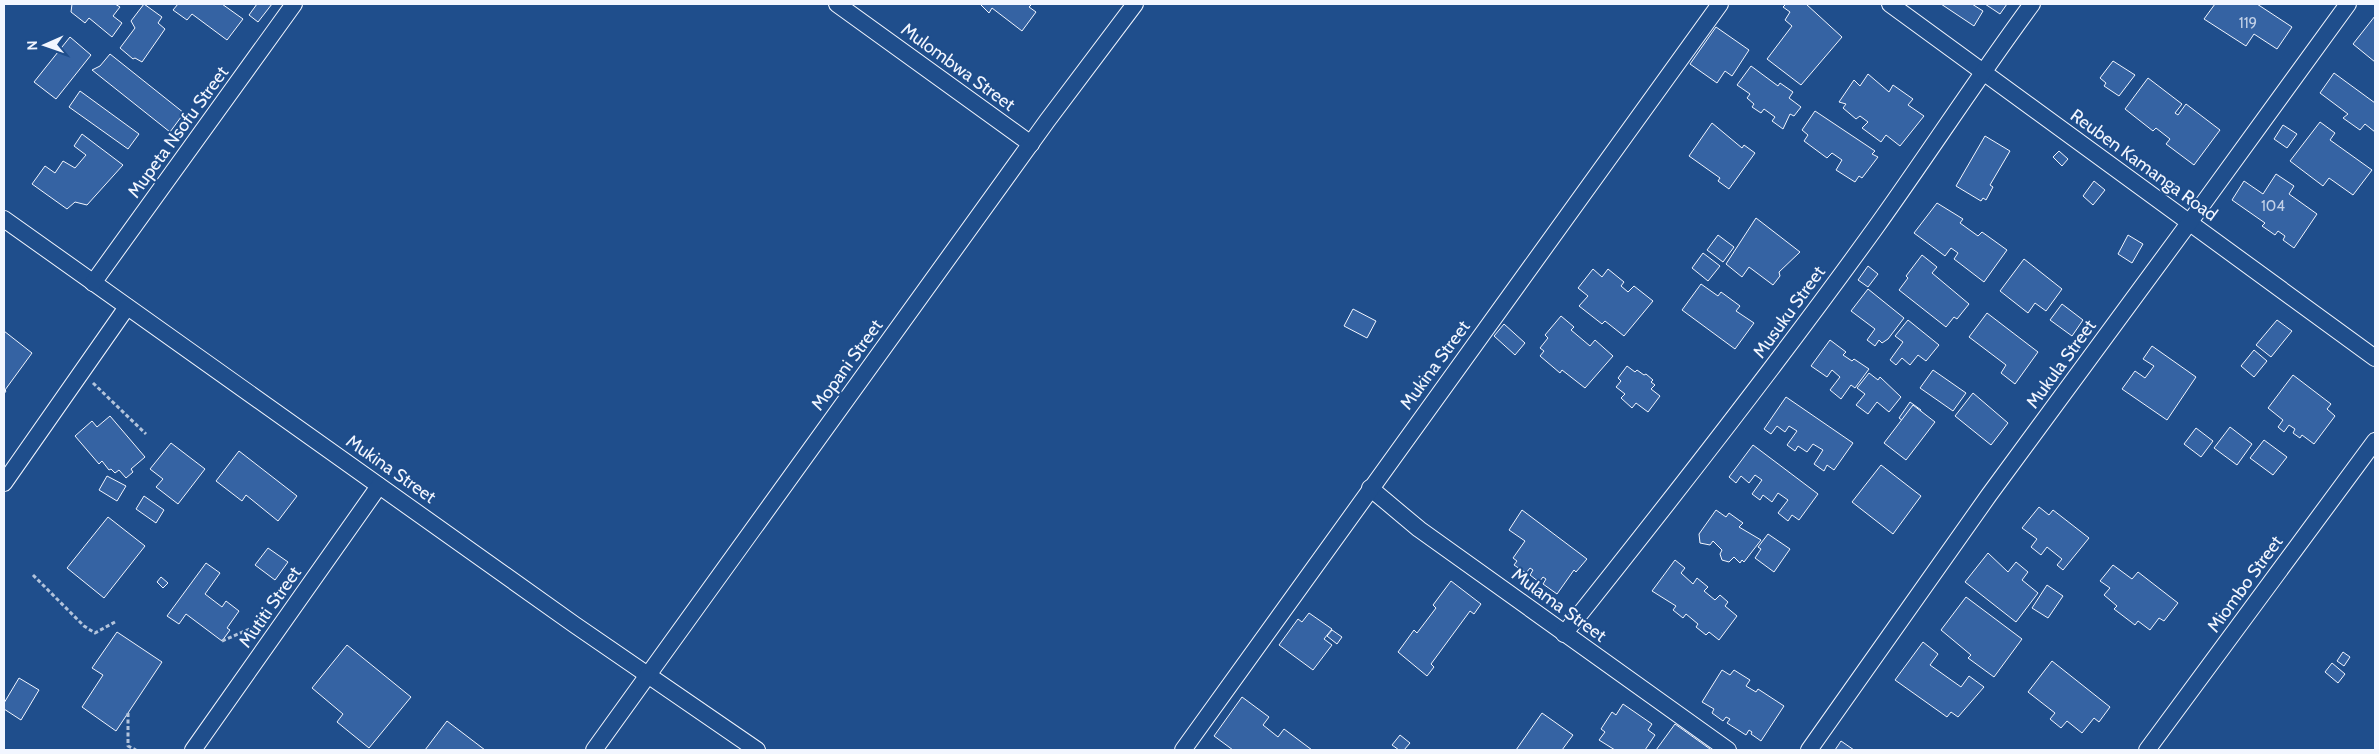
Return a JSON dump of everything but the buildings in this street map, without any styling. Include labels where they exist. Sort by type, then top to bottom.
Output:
[{"type":"street","name":"Mupeta Nsofu Street","points":[[94,283],[294,4]]},
{"type":"street","name":"Mulombwa Street","points":[[837,4],[1031,144]]},
{"type":"street","name":"Mopani Street","points":[[594,750],[1031,144],[1135,4]]},
{"type":"street","name":"Mukina Street","points":[[1182,750],[1720,4]]},
{"type":"street","name":"Reuben Kamanga Road","points":[[1890,4],[2375,358]]},
{"type":"street","name":"Musuku Street","points":[[1564,634],[1732,421],[1877,226],[1982,72],[2032,4]]},
{"type":"street","name":"Mukula Street","points":[[1808,750],[1989,495],[2190,223],[2348,4]]},
{"type":"street","name":"Mukina Street","points":[[4,219],[379,486],[757,750]]},
{"type":"street","points":[[4,483],[127,307]]},
{"type":"street","name":"Miombo Street","points":[[2147,750],[2375,441]]},
{"type":"street","name":"Mutiti Street","points":[[194,750],[379,486]]},
{"type":"street","name":"Mulama Street","points":[[1370,488],[1419,529],[1728,750]]},
{"type":"path","points":[[81,372],[146,434]]},
{"type":"path","points":[[33,575],[84,626],[95,633],[115,622]]},
{"type":"path","points":[[222,641],[252,628],[280,628]]},
{"type":"path","points":[[128,713],[128,746],[136,750]]}]
